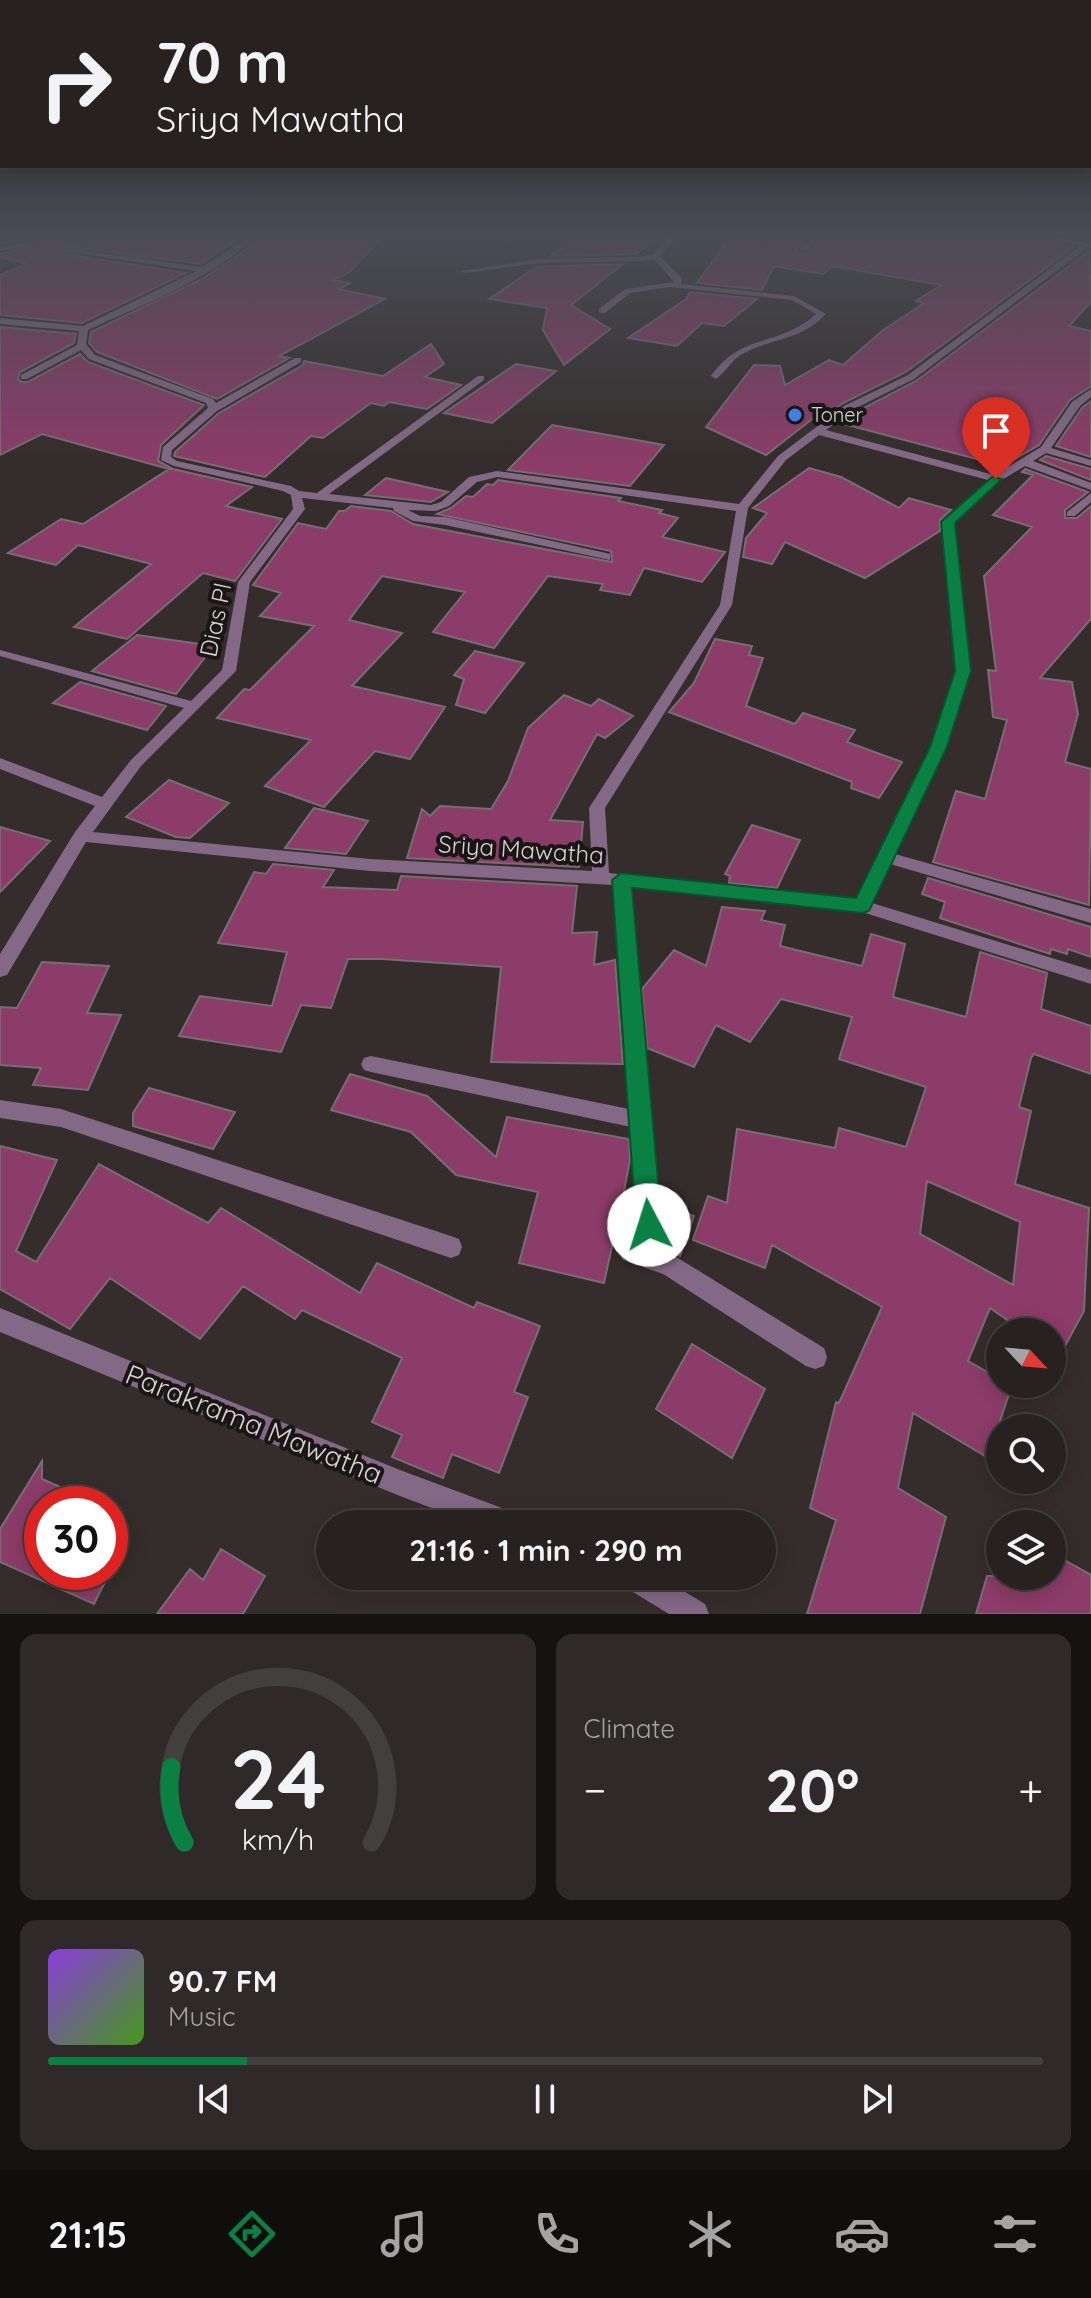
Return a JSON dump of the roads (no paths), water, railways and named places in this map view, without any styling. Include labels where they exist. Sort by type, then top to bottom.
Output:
[{"type":"street","points":[[0,321],[84,329],[124,309]]},
{"type":"street","points":[[716,376],[723,362],[751,345],[800,331],[822,314],[814,309]]},
{"type":"street","points":[[815,1357],[670,1266],[631,1252],[649,1225],[640,1120],[611,879],[597,808],[726,605],[742,508],[782,458],[848,408],[911,377],[1005,309]]},
{"type":"street","points":[[84,329],[82,346],[92,357],[210,401],[213,409]]},
{"type":"street","points":[[24,377],[82,346]]},
{"type":"street","points":[[298,360],[213,409],[167,449],[165,458],[174,463],[287,488],[296,494],[432,509],[445,504],[473,479],[497,474],[742,508]]},
{"type":"street","points":[[321,495],[481,378]]},
{"type":"street","points":[[862,906],[938,747],[963,671],[948,522],[996,479],[1045,449],[1076,404],[1091,392]]},
{"type":"street","points":[[1076,404],[1091,408]]},
{"type":"street","points":[[818,431],[996,479]]},
{"type":"street","points":[[1045,449],[1091,463]]},
{"type":"street","points":[[1025,462],[1091,487]]},
{"type":"street","name":"Dias Pl","points":[[0,970],[81,836],[136,763],[229,671],[244,582],[299,509],[296,494]]},
{"type":"street","points":[[1071,514],[1091,496]]},
{"type":"street","points":[[387,503],[417,519],[445,521],[606,557]]},
{"type":"street","points":[[3,653],[194,706]]},
{"type":"street","points":[[0,763],[105,804]]},
{"type":"street","name":"Sriya Mawatha","points":[[81,836],[370,865],[611,879],[862,906],[1091,977]]},
{"type":"street","points":[[886,857],[1091,916]]},
{"type":"street","points":[[371,1064],[640,1120]]},
{"type":"street","points":[[0,1109],[61,1118],[451,1247]]},
{"type":"street","name":"Parakrama Mawatha","points":[[0,1320],[472,1510]]},
{"type":"street","points":[[656,1590],[695,1614]]},
{"type":"place","name":"Toner","points":[[795,415]]}]
